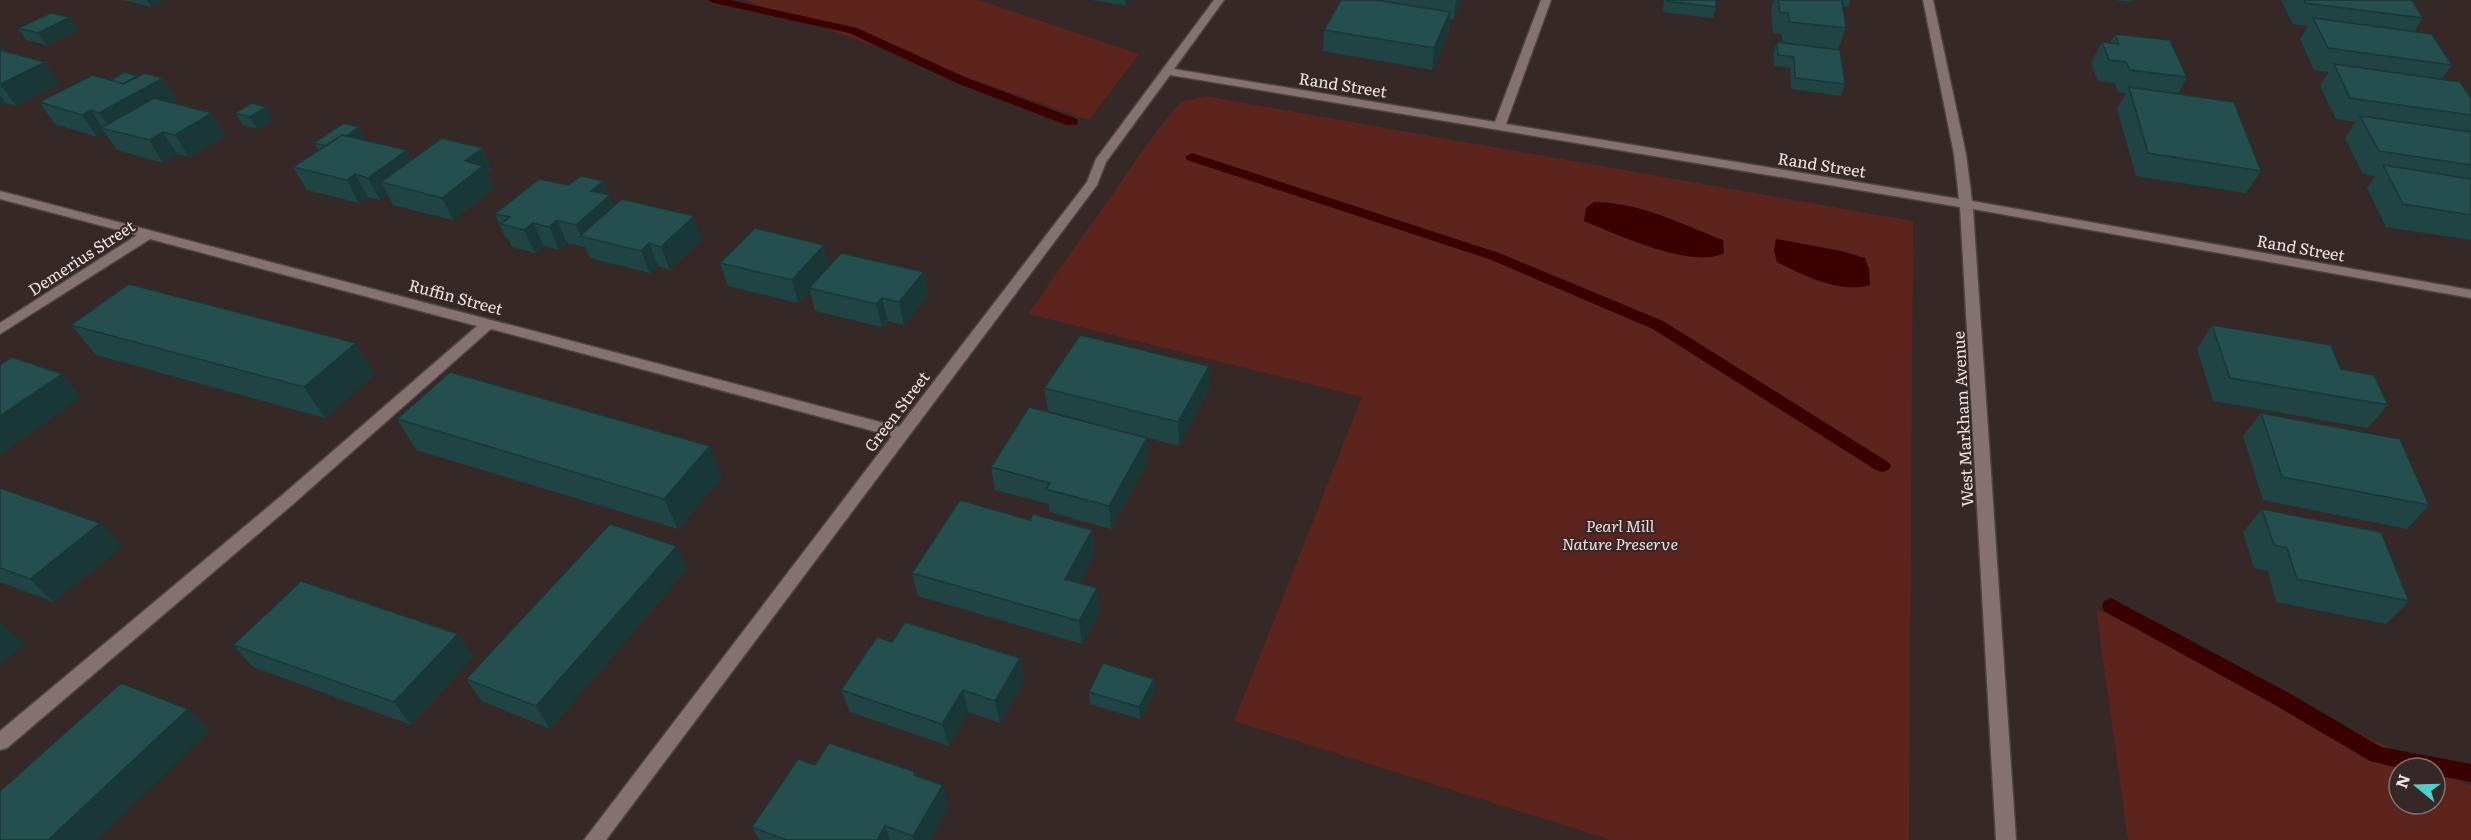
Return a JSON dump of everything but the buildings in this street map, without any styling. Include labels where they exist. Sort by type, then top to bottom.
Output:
[{"type":"street","name":"Green Street","points":[[594,840],[1093,182],[1100,162],[1219,0]]},
{"type":"street","points":[[1499,127],[1546,0]]},
{"type":"street","name":"West Markham Avenue","points":[[1928,0],[1960,154],[1966,204],[2006,840]]},
{"type":"street","name":"Rand Street","points":[[1167,71],[1966,204],[2471,294]]},
{"type":"street","name":"Ruffin Street","points":[[0,195],[903,433]]},
{"type":"street","name":"Demerius Street","points":[[0,329],[150,233]]},
{"type":"street","points":[[0,742],[286,501],[489,323]]},
{"type":"green space","points":[[744,0],[979,0],[1139,54],[1089,120]]},
{"type":"green space","name":"Pearl Mill Nature Preserve","points":[[1205,96],[1913,221],[1909,840],[1611,840],[1234,721],[1362,397],[1028,314],[1158,129],[1181,102]]},
{"type":"green space","points":[[2096,609],[2407,756],[2387,756],[2387,816],[2447,816],[2447,775],[2471,786],[2471,840],[2128,840]]},
{"type":"shaded area","points":[[1594,202],[1627,206],[1676,221],[1723,240],[1724,253],[1711,257],[1675,254],[1615,234],[1584,221],[1586,208]]},
{"type":"shaded area","points":[[1776,239],[1841,251],[1865,258],[1869,269],[1870,285],[1847,287],[1834,285],[1787,267],[1777,262],[1774,250]]},
{"type":"waterway","points":[[714,0],[853,30],[963,81],[1072,122]]},
{"type":"waterway","points":[[1192,157],[1494,256],[1658,325],[1882,466]]},
{"type":"waterway","points":[[2111,606],[2282,699],[2377,755],[2471,773]]}]
